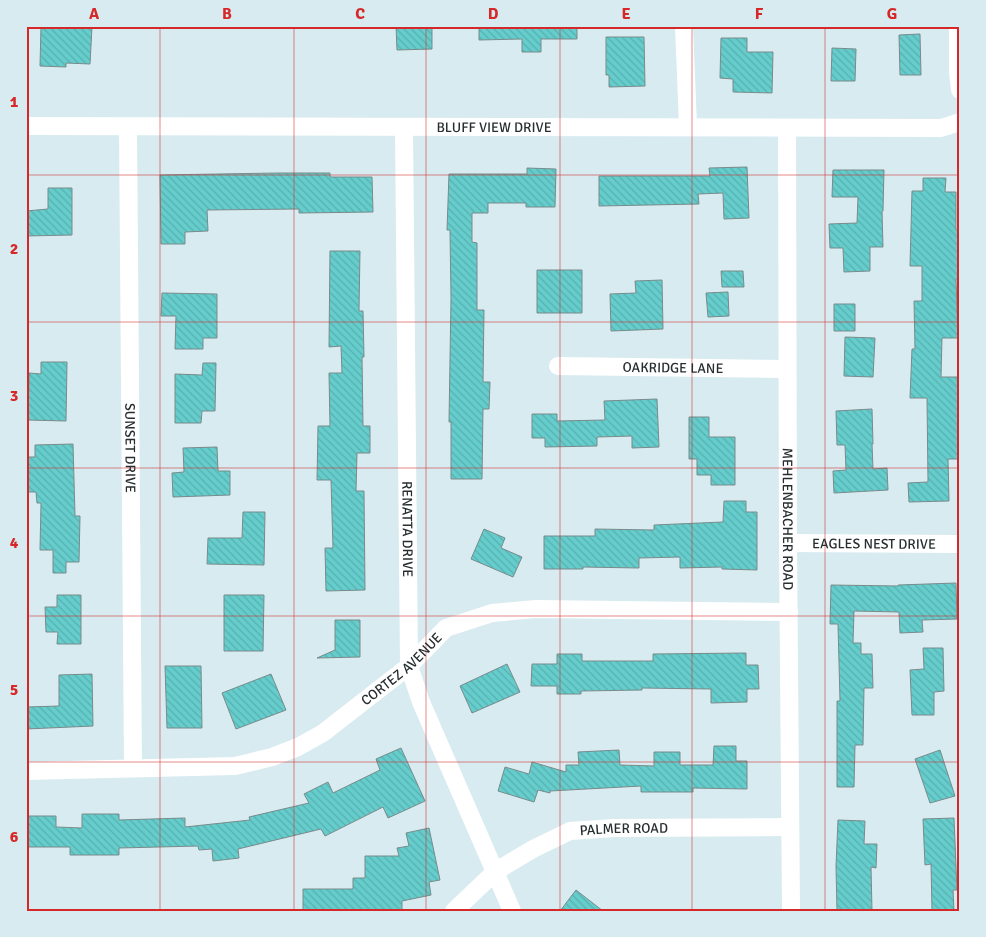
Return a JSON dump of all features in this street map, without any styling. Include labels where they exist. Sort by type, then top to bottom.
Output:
[{"type":"street","points":[[684,26],[688,126]]},
{"type":"street","points":[[958,26],[960,90]]},
{"type":"street","name":"BLUFF VIEW DRIVE","points":[[26,126],[128,128],[688,126],[941,128],[960,122]]},
{"type":"street","name":"RENATTA DRIVE","points":[[404,127],[409,666],[421,702],[512,911]]},
{"type":"street","name":"SUNSET DRIVE","points":[[128,128],[133,768]]},
{"type":"street","name":"MEHLENBACHER ROAD","points":[[787,128],[791,911]]},
{"type":"street","name":"OAKRIDGE LANE","points":[[558,366],[787,369]]},
{"type":"street","name":"EAGLES NEST DRIVE","points":[[788,543],[960,544]]},
{"type":"street","name":"CORTEZ AVENUE","points":[[26,771],[235,766],[272,757],[298,747],[323,732],[409,666],[446,628],[492,613],[536,609],[789,612]]},
{"type":"street","name":"PALMER ROAD","points":[[454,911],[496,871],[533,848],[570,831],[614,828],[790,827]]},
{"type":"building","points":[[41,26],[92,27],[90,64],[66,63],[66,67],[40,66]]},
{"type":"building","points":[[396,26],[432,26],[432,49],[397,50]]},
{"type":"building","points":[[479,26],[577,26],[577,39],[541,39],[541,52],[522,52],[522,39],[479,40]]},
{"type":"building","points":[[920,34],[921,75],[900,75],[899,35]]},
{"type":"building","points":[[606,37],[644,37],[645,86],[609,87],[609,75],[606,75]]},
{"type":"building","points":[[721,38],[747,38],[747,52],[773,52],[772,93],[733,92],[733,79],[720,78]]},
{"type":"building","points":[[832,48],[856,49],[855,81],[831,81]]},
{"type":"building","points":[[747,167],[749,218],[724,219],[723,193],[698,194],[699,204],[599,206],[599,176],[710,176],[709,168]]},
{"type":"building","points":[[527,168],[556,169],[555,207],[526,207],[526,203],[488,203],[488,213],[472,213],[472,242],[477,243],[477,310],[484,310],[483,382],[490,382],[489,409],[483,409],[482,479],[451,479],[451,422],[449,422],[450,230],[447,230],[449,174],[527,174]]},
{"type":"building","points":[[833,170],[884,170],[883,247],[870,247],[870,271],[844,272],[843,248],[830,248],[829,224],[857,223],[858,197],[832,197]]},
{"type":"building","points":[[330,173],[330,177],[372,177],[373,212],[299,213],[299,209],[207,210],[208,231],[185,232],[185,244],[161,244],[160,175]]},
{"type":"building","points":[[923,178],[946,178],[945,192],[956,192],[956,230],[959,230],[959,279],[956,279],[958,338],[942,338],[941,377],[960,377],[958,459],[948,459],[949,501],[909,502],[908,483],[928,482],[927,398],[910,398],[912,349],[915,349],[914,301],[922,301],[922,266],[910,266],[912,191],[923,191]]},
{"type":"building","points":[[48,188],[72,188],[72,235],[26,236],[26,211],[48,209]]},
{"type":"building","points":[[330,251],[360,251],[359,311],[363,311],[364,357],[362,357],[363,426],[370,426],[370,453],[357,453],[356,491],[364,491],[365,590],[326,591],[325,548],[333,548],[331,480],[317,480],[318,426],[330,426],[329,373],[342,373],[341,346],[329,347]]},
{"type":"building","points":[[537,270],[582,270],[582,313],[537,313]]},
{"type":"building","points":[[721,271],[743,271],[744,287],[722,287]]},
{"type":"building","points":[[662,280],[663,329],[611,331],[610,294],[636,293],[635,281]]},
{"type":"building","points":[[728,292],[729,316],[708,317],[706,293]]},
{"type":"building","points":[[162,293],[217,294],[217,338],[203,338],[203,349],[175,349],[176,316],[161,316]]},
{"type":"building","points":[[834,304],[855,304],[855,331],[834,331]]},
{"type":"building","points":[[845,337],[875,338],[873,377],[844,376]]},
{"type":"building","points":[[41,362],[67,362],[66,421],[28,420],[29,373],[41,374]]},
{"type":"building","points":[[203,363],[216,363],[215,411],[202,411],[201,423],[175,423],[175,374],[202,375]]},
{"type":"building","points":[[657,399],[659,447],[632,448],[632,436],[597,437],[597,446],[545,447],[545,438],[532,438],[532,414],[557,414],[557,421],[605,420],[604,401]]},
{"type":"building","points":[[872,409],[873,469],[887,468],[888,490],[834,493],[833,471],[846,470],[845,445],[837,445],[836,411]]},
{"type":"building","points":[[689,417],[709,417],[709,437],[735,437],[735,485],[711,485],[711,475],[697,475],[697,459],[689,459]]},
{"type":"building","points":[[73,444],[75,516],[80,516],[79,562],[66,562],[66,573],[53,573],[53,550],[40,550],[41,503],[37,503],[36,492],[26,492],[26,457],[35,457],[35,445]]},
{"type":"building","points":[[217,447],[218,471],[230,471],[230,495],[173,497],[172,473],[184,472],[183,448]]},
{"type":"building","points":[[724,501],[746,501],[746,512],[757,512],[757,570],[722,569],[722,567],[680,568],[680,557],[639,558],[639,568],[583,567],[583,569],[544,569],[544,536],[595,536],[595,529],[654,530],[654,525],[723,522]]},
{"type":"building","points":[[243,512],[265,512],[264,565],[207,564],[208,538],[242,538]]},
{"type":"building","points":[[484,529],[505,538],[501,548],[522,557],[513,577],[471,559]]},
{"type":"building","points":[[956,583],[957,619],[922,620],[923,632],[900,633],[899,612],[854,611],[853,643],[861,643],[861,654],[872,654],[873,688],[864,688],[863,745],[855,745],[854,787],[837,787],[837,701],[840,701],[838,624],[830,624],[831,585],[898,586]]},
{"type":"building","points":[[57,595],[81,595],[81,644],[57,644],[58,632],[46,632],[45,607],[57,607]]},
{"type":"building","points":[[224,595],[264,595],[263,651],[224,651]]},
{"type":"building","points":[[335,620],[360,620],[360,657],[317,658],[335,650]]},
{"type":"building","points":[[923,648],[943,648],[944,691],[934,692],[934,715],[912,715],[910,670],[924,669]]},
{"type":"building","points":[[746,653],[746,665],[758,665],[759,689],[747,689],[747,702],[711,703],[711,689],[642,688],[642,690],[581,691],[581,694],[557,694],[557,686],[531,686],[532,664],[557,664],[557,654],[582,654],[582,661],[653,661],[653,654]]},
{"type":"building","points":[[507,664],[520,692],[472,713],[460,686]]},
{"type":"building","points":[[165,666],[201,666],[202,728],[167,728]]},
{"type":"building","points":[[92,674],[93,726],[26,729],[26,707],[59,706],[59,675]]},
{"type":"building","points":[[271,674],[286,710],[236,729],[222,693]]},
{"type":"building","points":[[714,746],[736,746],[736,761],[747,761],[747,789],[693,788],[693,792],[641,792],[641,786],[550,791],[550,793],[538,790],[534,802],[498,791],[505,767],[529,774],[532,762],[566,772],[566,765],[579,765],[578,752],[619,750],[620,765],[654,766],[654,752],[680,752],[680,765],[713,765]]},
{"type":"building","points":[[401,748],[425,801],[388,818],[383,807],[325,836],[321,829],[238,849],[239,858],[213,861],[212,849],[199,850],[198,846],[119,848],[119,855],[70,855],[70,847],[26,847],[26,816],[56,816],[56,827],[82,828],[82,814],[119,814],[119,820],[185,818],[185,827],[250,820],[249,817],[309,803],[304,794],[328,782],[333,793],[380,770],[376,759]]},
{"type":"building","points":[[940,750],[955,796],[930,803],[915,759]]},
{"type":"building","points":[[954,818],[957,890],[953,890],[954,911],[932,911],[931,864],[925,865],[923,819]]},
{"type":"building","points":[[838,820],[865,821],[864,844],[877,844],[876,868],[871,867],[872,911],[837,911]]},
{"type":"building","points":[[429,828],[440,880],[429,882],[431,895],[402,901],[402,911],[303,911],[303,889],[353,889],[353,878],[365,878],[365,856],[399,856],[397,848],[409,846],[406,833]]},
{"type":"building","points":[[576,890],[603,911],[560,911]]}]
